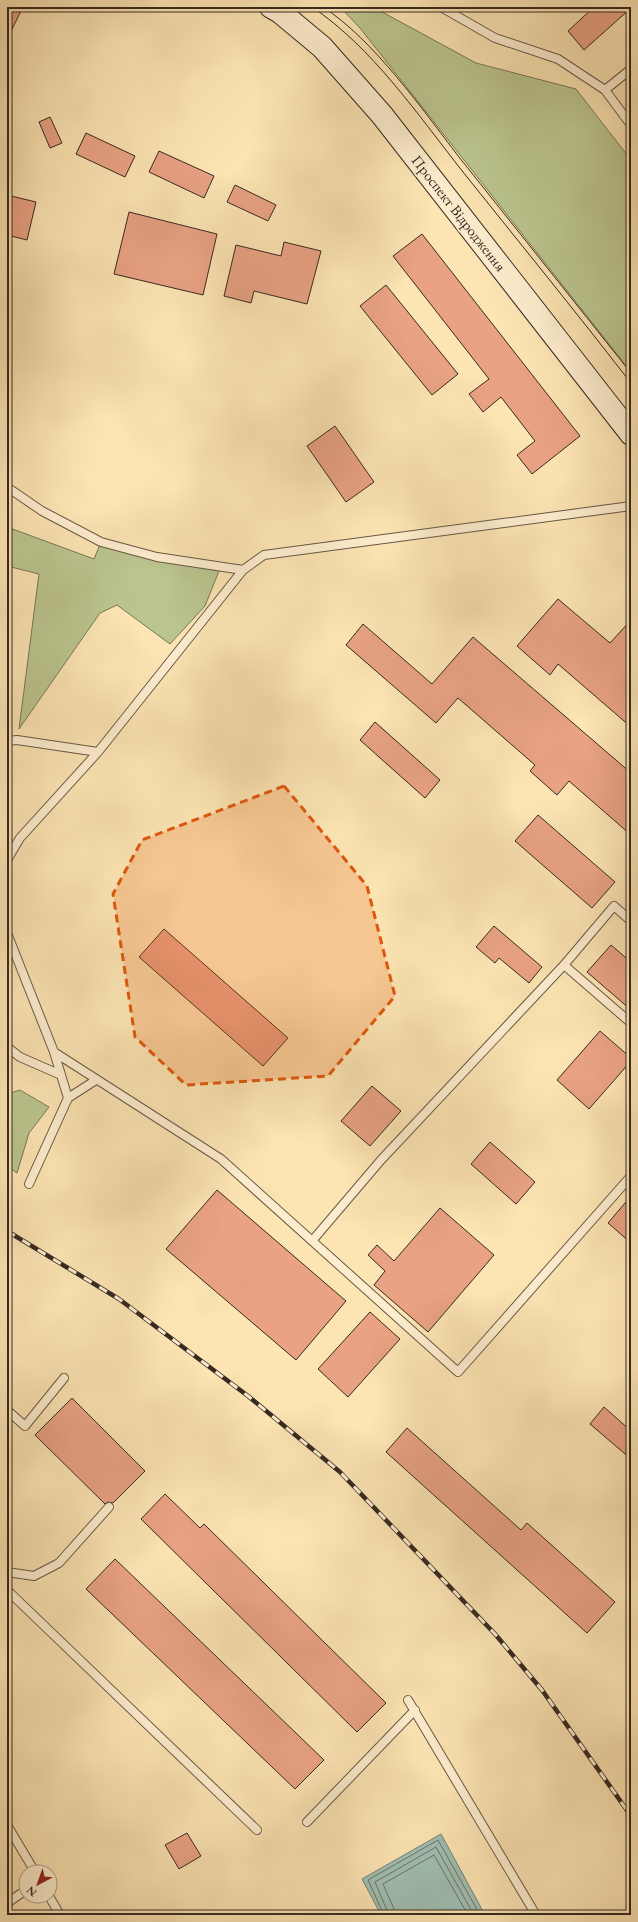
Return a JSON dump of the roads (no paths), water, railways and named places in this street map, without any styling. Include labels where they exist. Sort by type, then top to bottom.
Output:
[{"type":"street","name":"Проспект Відродження","points":[[271,7],[280,12],[322,47],[382,115],[631,434]]},
{"type":"lane","points":[[441,7],[495,38],[558,59],[605,90],[631,125]]},
{"type":"lane","points":[[605,90],[631,69]]},
{"type":"lane","points":[[7,487],[42,511],[101,542],[157,557],[243,570]]},
{"type":"lane","points":[[7,860],[20,838],[98,752],[243,570],[264,555],[631,506]]},
{"type":"lane","points":[[7,742],[17,740],[98,752]]},
{"type":"lane","points":[[312,1241],[381,1160],[564,965],[614,906],[631,921]]},
{"type":"lane","points":[[7,933],[54,1052],[68,1098]]},
{"type":"lane","points":[[564,965],[631,1022]]},
{"type":"lane","points":[[7,1046],[20,1057],[61,1075]]},
{"type":"lane","points":[[54,1052],[221,1159],[458,1372],[631,1176]]},
{"type":"lane","points":[[29,1184],[68,1098],[96,1080]]},
{"type":"lane","points":[[7,1410],[25,1426],[64,1378]]},
{"type":"lane","points":[[7,1572],[34,1576],[58,1562],[108,1507]]},
{"type":"lane","points":[[7,1590],[257,1830]]},
{"type":"lane","points":[[408,1700],[536,1915]]},
{"type":"lane","points":[[307,1822],[415,1710]]},
{"type":"lane","points":[[7,1825],[30,1864]]},
{"type":"lane","points":[[7,1903],[18,1895]]},
{"type":"lane","points":[[54,1904],[60,1915]]},
{"type":"water","points":[[441,1834],[485,1915],[381,1915],[362,1879]]},
{"type":"tram line","points":[[312,7],[334,23],[355,42],[393,83],[631,383]]},
{"type":"tram line","points":[[323,7],[361,38],[396,76],[631,373]]},
{"type":"railway","points":[[7,1231],[119,1299],[248,1396],[340,1472],[495,1634],[542,1690],[631,1816]]}]
